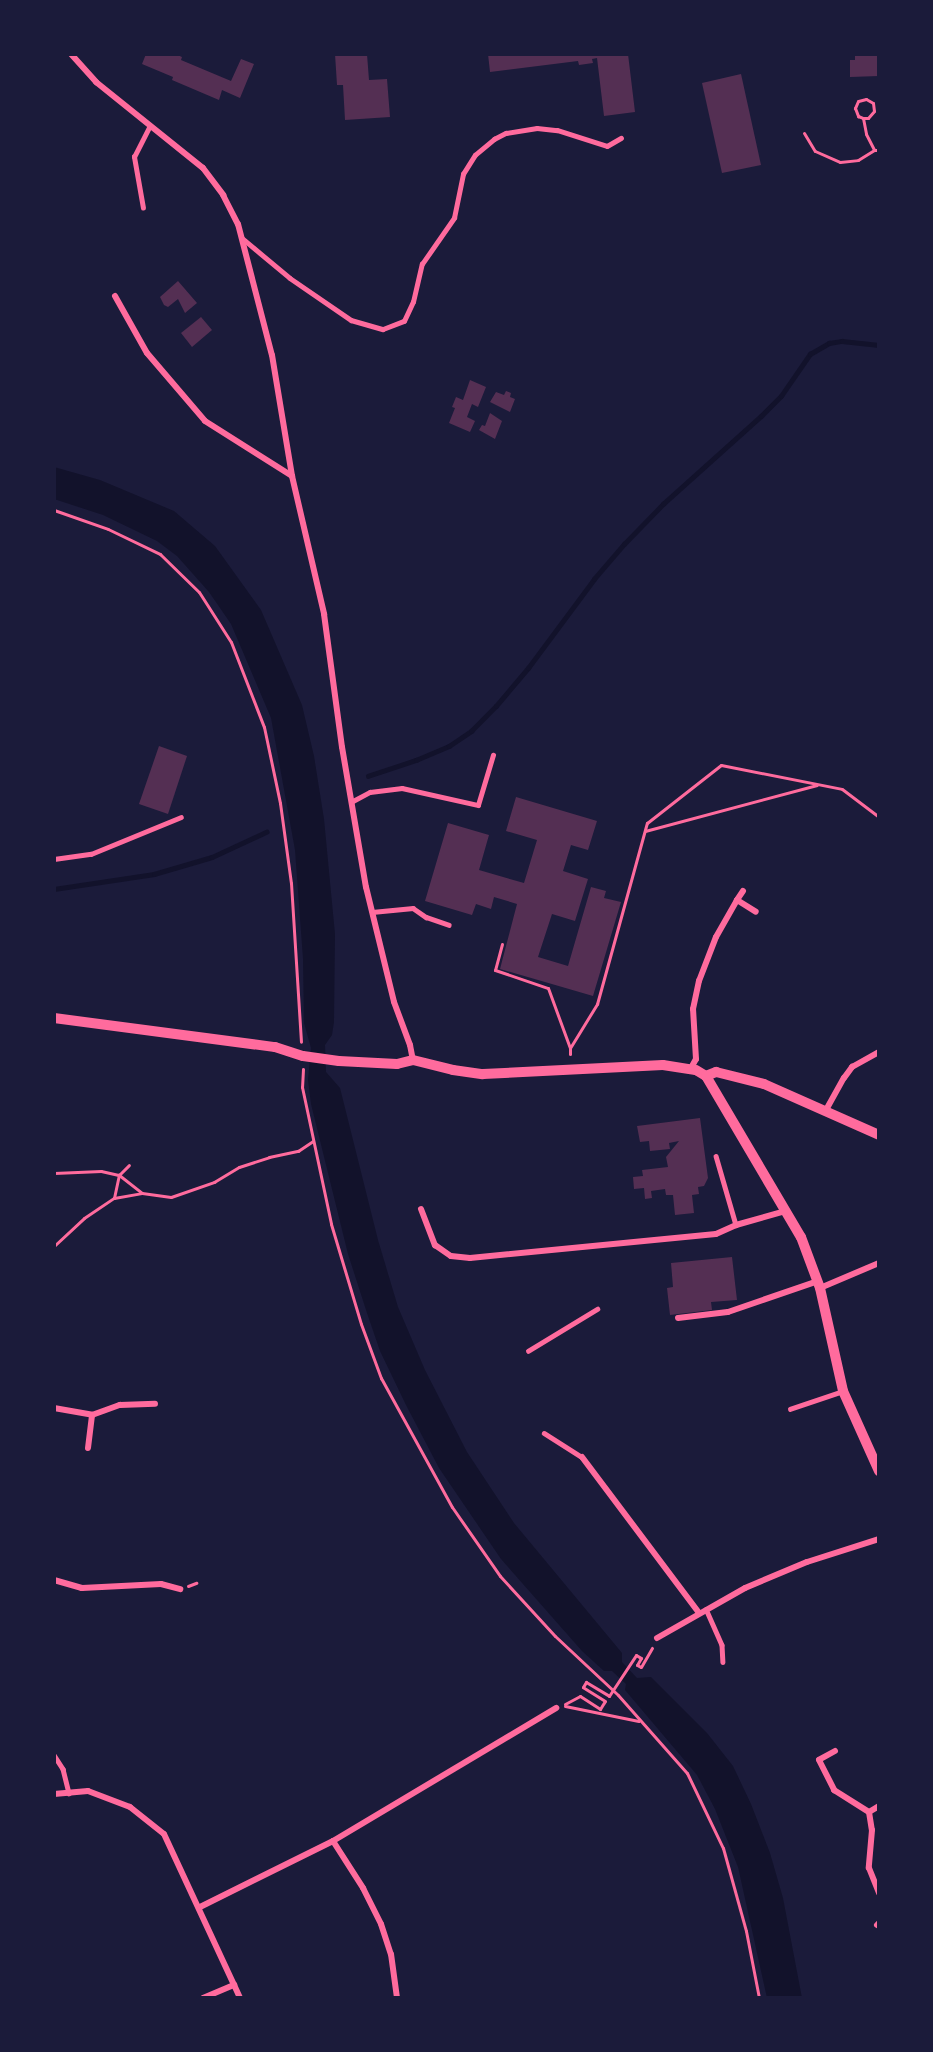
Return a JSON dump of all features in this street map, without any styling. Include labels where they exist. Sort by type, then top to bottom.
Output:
[{"type":"street","points":[[71,54],[96,82],[202,168],[223,195],[242,238],[272,355],[292,476],[324,614],[351,802],[372,912],[394,1002],[410,1045],[412,1059]]},
{"type":"street","points":[[115,296],[147,353],[205,421],[292,476]]},
{"type":"street","points":[[691,1068],[696,1059],[693,1009],[699,981],[716,937],[743,891]]},
{"type":"street","points":[[737,900],[756,912]]},
{"type":"street","points":[[54,1018],[275,1047],[306,1056],[339,1061],[397,1064],[412,1059],[453,1070],[483,1074],[663,1065],[691,1068],[706,1076],[801,1237],[819,1284],[843,1391],[879,1471]]},
{"type":"street","points":[[826,1110],[852,1067],[879,1052]]},
{"type":"street","points":[[706,1076],[716,1072],[773,1087],[879,1135]]},
{"type":"street","points":[[421,1209],[435,1245],[451,1256],[470,1258],[716,1234],[736,1225],[785,1211]]},
{"type":"street","points":[[678,1318],[728,1312],[879,1263]]},
{"type":"street","points":[[54,1408],[92,1414],[120,1405],[155,1404]]},
{"type":"street","points":[[88,1448],[92,1414]]},
{"type":"street","points":[[582,1457],[699,1613]]},
{"type":"street","points":[[657,1638],[706,1609],[771,1576],[879,1539]]},
{"type":"street","points":[[54,1580],[82,1588],[161,1584],[180,1588]]},
{"type":"street","points":[[200,1907],[333,1841],[556,1708]]},
{"type":"street","points":[[834,1751],[819,1760],[834,1790],[869,1812],[872,1830],[869,1868],[879,1893]]},
{"type":"street","points":[[54,1794],[88,1791],[130,1807],[164,1834],[200,1907],[240,1998]]},
{"type":"street","points":[[869,1812],[879,1806]]},
{"type":"street","points":[[333,1841],[363,1888],[381,1924],[391,1954],[397,1998]]},
{"type":"street","points":[[203,1998],[234,1985]]},
{"type":"lane","points":[[142,208],[134,171],[134,158],[150,126]]},
{"type":"lane","points":[[242,238],[290,278],[351,320],[382,329],[404,321],[413,302],[422,264],[454,218],[463,174],[475,155],[494,139],[506,133],[537,128],[557,130],[607,146],[621,138]]},
{"type":"lane","points":[[351,802],[370,792],[402,788],[478,806],[493,755]]},
{"type":"lane","points":[[54,859],[91,854],[181,817]]},
{"type":"lane","points":[[372,912],[413,908],[426,917],[450,925]]},
{"type":"lane","points":[[716,1156],[736,1225]]},
{"type":"lane","points":[[528,1351],[597,1309]]},
{"type":"lane","points":[[790,1409],[843,1391]]},
{"type":"lane","points":[[544,1433],[582,1457]]},
{"type":"lane","points":[[706,1609],[722,1645],[723,1662]]},
{"type":"lane","points":[[54,1755],[63,1769],[69,1793]]},
{"type":"path","points":[[866,99],[873,103],[874,111],[868,118],[863,118],[858,116],[855,108],[858,101],[866,99]]},
{"type":"path","points":[[863,118],[866,134],[874,150]]},
{"type":"path","points":[[804,133],[815,151],[832,160],[849,163],[865,158],[874,150],[879,150]]},
{"type":"path","points":[[54,510],[108,529],[160,554],[199,592],[231,642],[264,727],[280,803],[291,883],[306,1056],[303,1087],[313,1141],[331,1224],[361,1324],[381,1377],[407,1429],[452,1508],[500,1576],[555,1636],[618,1695],[687,1773],[719,1838],[746,1931],[759,1998]]},
{"type":"path","points":[[570,1048],[597,1004],[647,823],[721,765],[842,789],[879,817]]},
{"type":"path","points":[[645,831],[819,784]]},
{"type":"path","points":[[502,944],[495,970],[548,988],[570,1048],[570,1054]]},
{"type":"path","points":[[54,1246],[84,1218],[114,1198],[142,1193],[171,1197],[214,1182],[239,1167],[298,1151],[313,1141]]},
{"type":"path","points":[[114,1198],[119,1175],[129,1165]]},
{"type":"path","points":[[54,1173],[101,1171],[119,1175],[142,1193]]},
{"type":"path","points":[[640,1721],[560,1705],[580,1696],[600,1709],[605,1701],[583,1687],[586,1682],[609,1696],[636,1655],[641,1658],[637,1665],[641,1667],[646,1660]]},
{"type":"shaded area","points":[[54,467],[100,480],[174,511],[215,546],[261,610],[302,705],[314,756],[324,819],[335,934],[334,1022],[332,1035],[325,1045],[326,1072],[340,1088],[378,1240],[398,1307],[425,1370],[467,1452],[514,1523],[622,1653],[622,1662],[637,1678],[651,1677],[707,1733],[733,1766],[770,1853],[783,1898],[802,1998],[767,1998],[738,1867],[715,1809],[697,1775],[625,1690],[626,1684],[612,1671],[604,1671],[582,1651],[501,1559],[439,1468],[406,1405],[380,1351],[348,1254],[311,1104],[308,1080],[311,1048],[304,1023],[303,959],[295,850],[271,718],[231,624],[209,592],[177,556],[157,541],[103,515],[54,499]]},
{"type":"building","points":[[146,54],[175,54],[182,57],[181,60],[231,81],[241,59],[254,64],[240,98],[222,90],[219,100],[142,64]]},
{"type":"building","points":[[335,54],[367,54],[369,80],[387,79],[390,117],[345,120],[343,85],[337,85]]},
{"type":"building","points":[[488,54],[628,54],[635,112],[604,116],[597,58],[592,59],[593,63],[579,65],[578,61],[490,72]]},
{"type":"building","points":[[855,54],[879,54],[879,76],[850,77],[850,60],[855,60]]},
{"type":"building","points":[[741,74],[761,165],[722,173],[702,83]]},
{"type":"building","points":[[178,281],[197,303],[185,313],[178,299],[168,307],[164,305],[160,297]]},
{"type":"building","points":[[201,317],[212,330],[192,347],[181,333]]},
{"type":"building","points":[[470,380],[486,387],[478,407],[472,404],[467,417],[475,421],[470,432],[449,423],[455,408],[452,407],[456,397],[463,400]]},
{"type":"building","points":[[506,391],[511,393],[510,397],[515,399],[510,412],[490,402],[496,392],[504,395]]},
{"type":"building","points":[[490,413],[502,421],[495,439],[479,430],[482,425],[485,426]]},
{"type":"building","points":[[159,746],[187,756],[168,814],[139,804]]},
{"type":"building","points":[[516,797],[597,821],[588,850],[571,845],[563,871],[588,879],[575,921],[552,914],[538,957],[568,966],[591,887],[606,891],[604,898],[621,902],[593,996],[500,969],[517,904],[494,897],[491,909],[476,904],[472,915],[425,901],[448,823],[489,835],[479,870],[524,883],[537,840],[506,831]]},
{"type":"building","points":[[700,1118],[708,1178],[704,1186],[698,1187],[699,1194],[692,1195],[694,1213],[675,1215],[673,1195],[666,1195],[665,1189],[651,1191],[652,1198],[645,1199],[644,1188],[634,1189],[633,1177],[643,1176],[642,1170],[668,1167],[666,1157],[679,1141],[669,1143],[670,1149],[650,1151],[649,1141],[640,1142],[637,1126]]},
{"type":"building","points":[[732,1257],[737,1300],[711,1302],[712,1310],[670,1315],[667,1288],[673,1287],[671,1263]]},
{"type":"waterway","points":[[368,776],[449,746],[471,731],[528,668],[594,579],[624,544],[663,504],[781,396],[810,354],[829,343],[842,341],[879,345]]},
{"type":"waterway","points":[[54,889],[154,874],[212,857],[266,832]]}]
